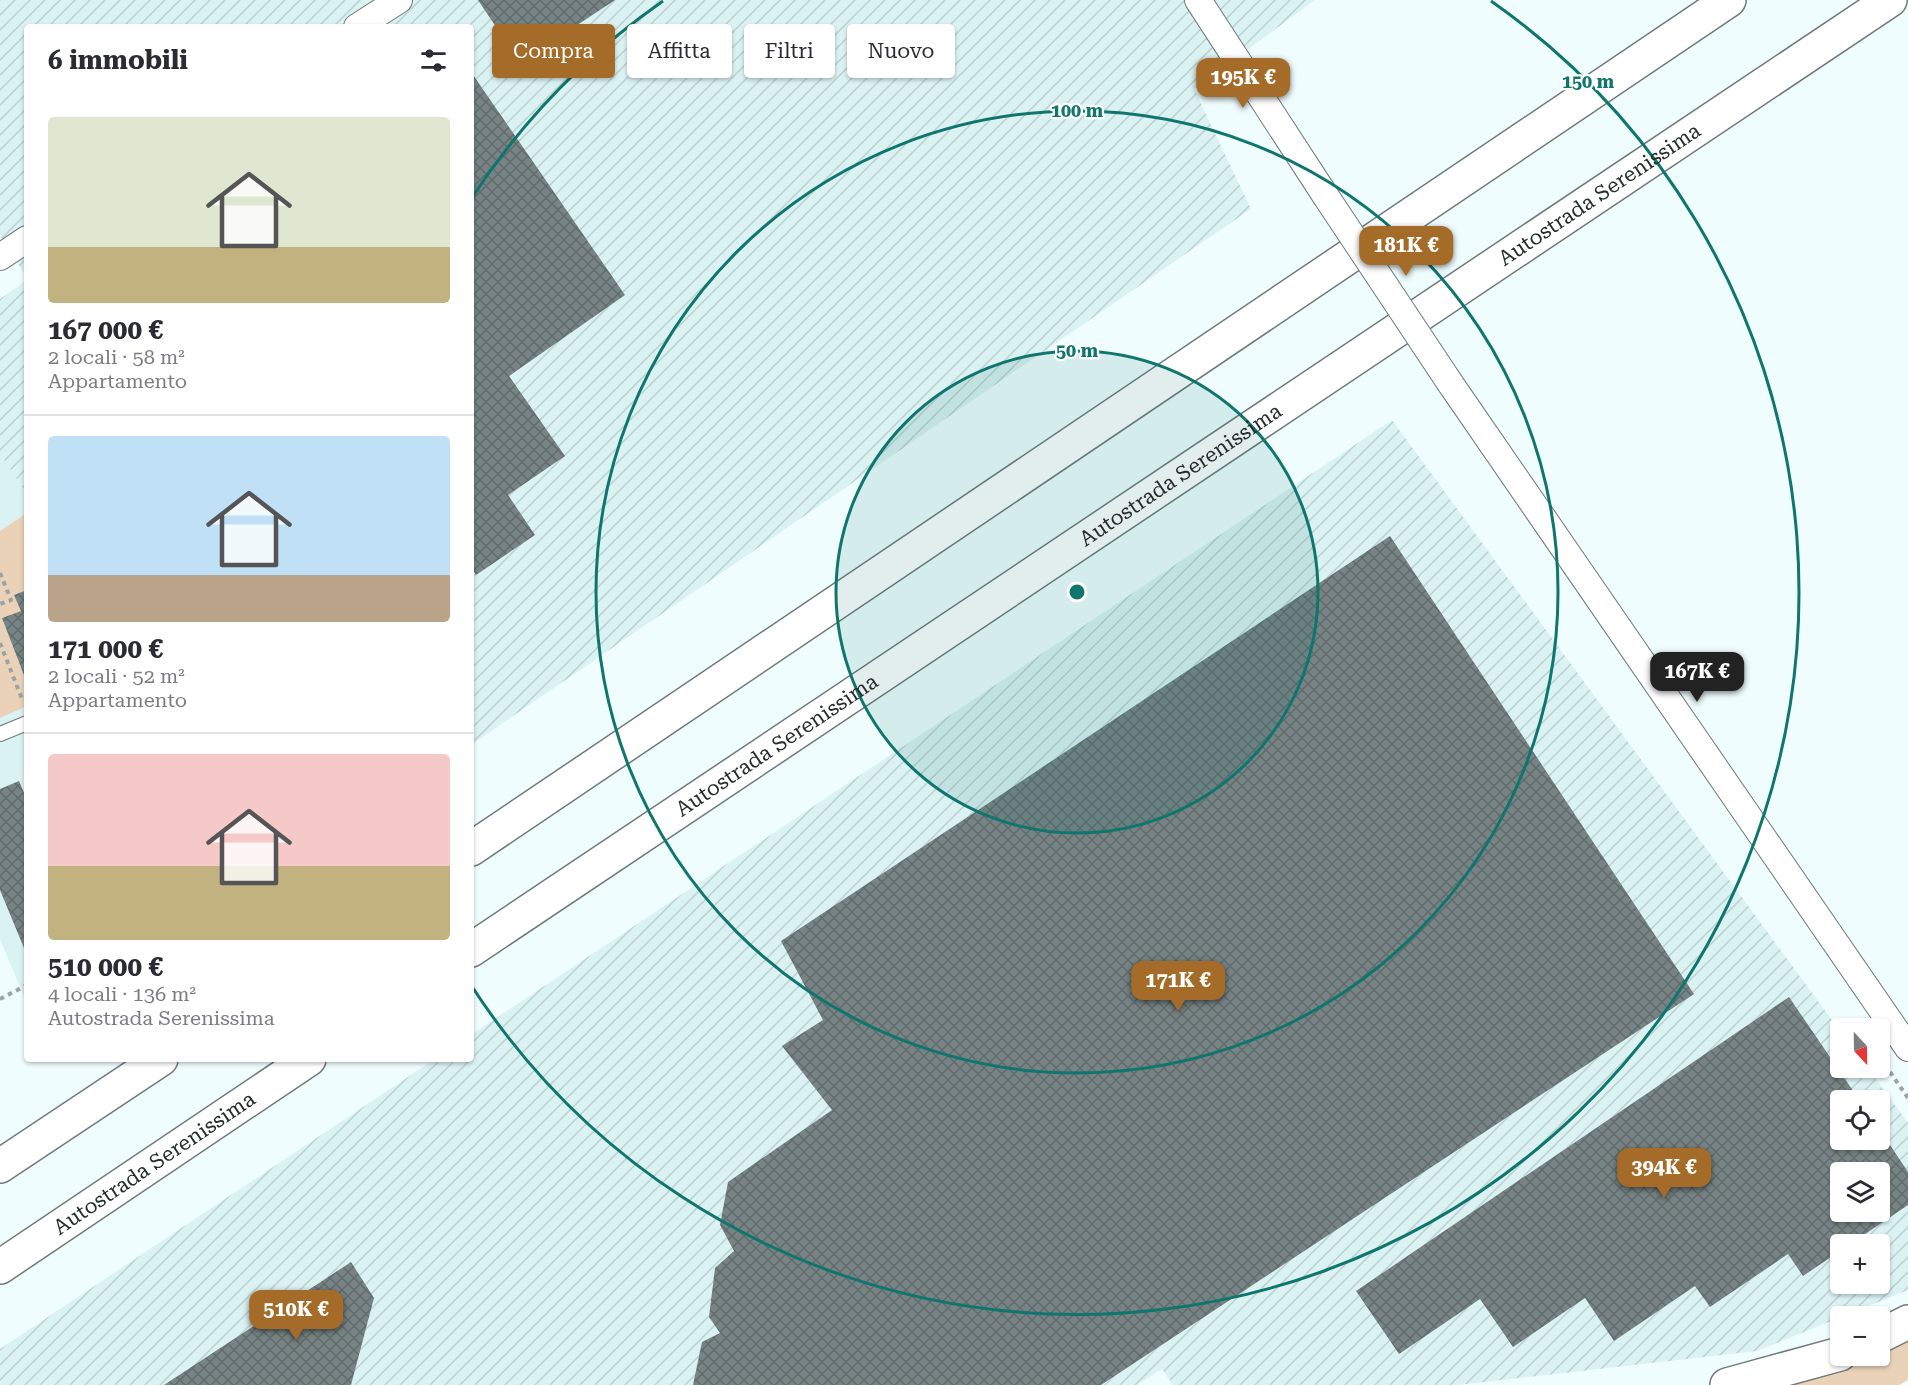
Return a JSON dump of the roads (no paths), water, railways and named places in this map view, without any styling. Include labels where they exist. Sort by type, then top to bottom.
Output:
[{"type":"main road","points":[[474,847],[1729,0]]},
{"type":"main road","name":"Autostrada Serenissima","points":[[474,948],[1890,0]]},
{"type":"main road","points":[[0,1166],[156,1062]]},
{"type":"main road","name":"Autostrada Serenissima","points":[[0,1267],[305,1062]]},
{"type":"main road","points":[[1890,1331],[1908,1322]]},
{"type":"main road","points":[[1727,1385],[1830,1357]]},
{"type":"street","points":[[362,24],[399,0]]},
{"type":"street","points":[[1198,0],[1450,383],[1908,1048]]},
{"type":"street","points":[[0,257],[24,241]]},
{"type":"lane","points":[[0,734],[24,724]]}]
